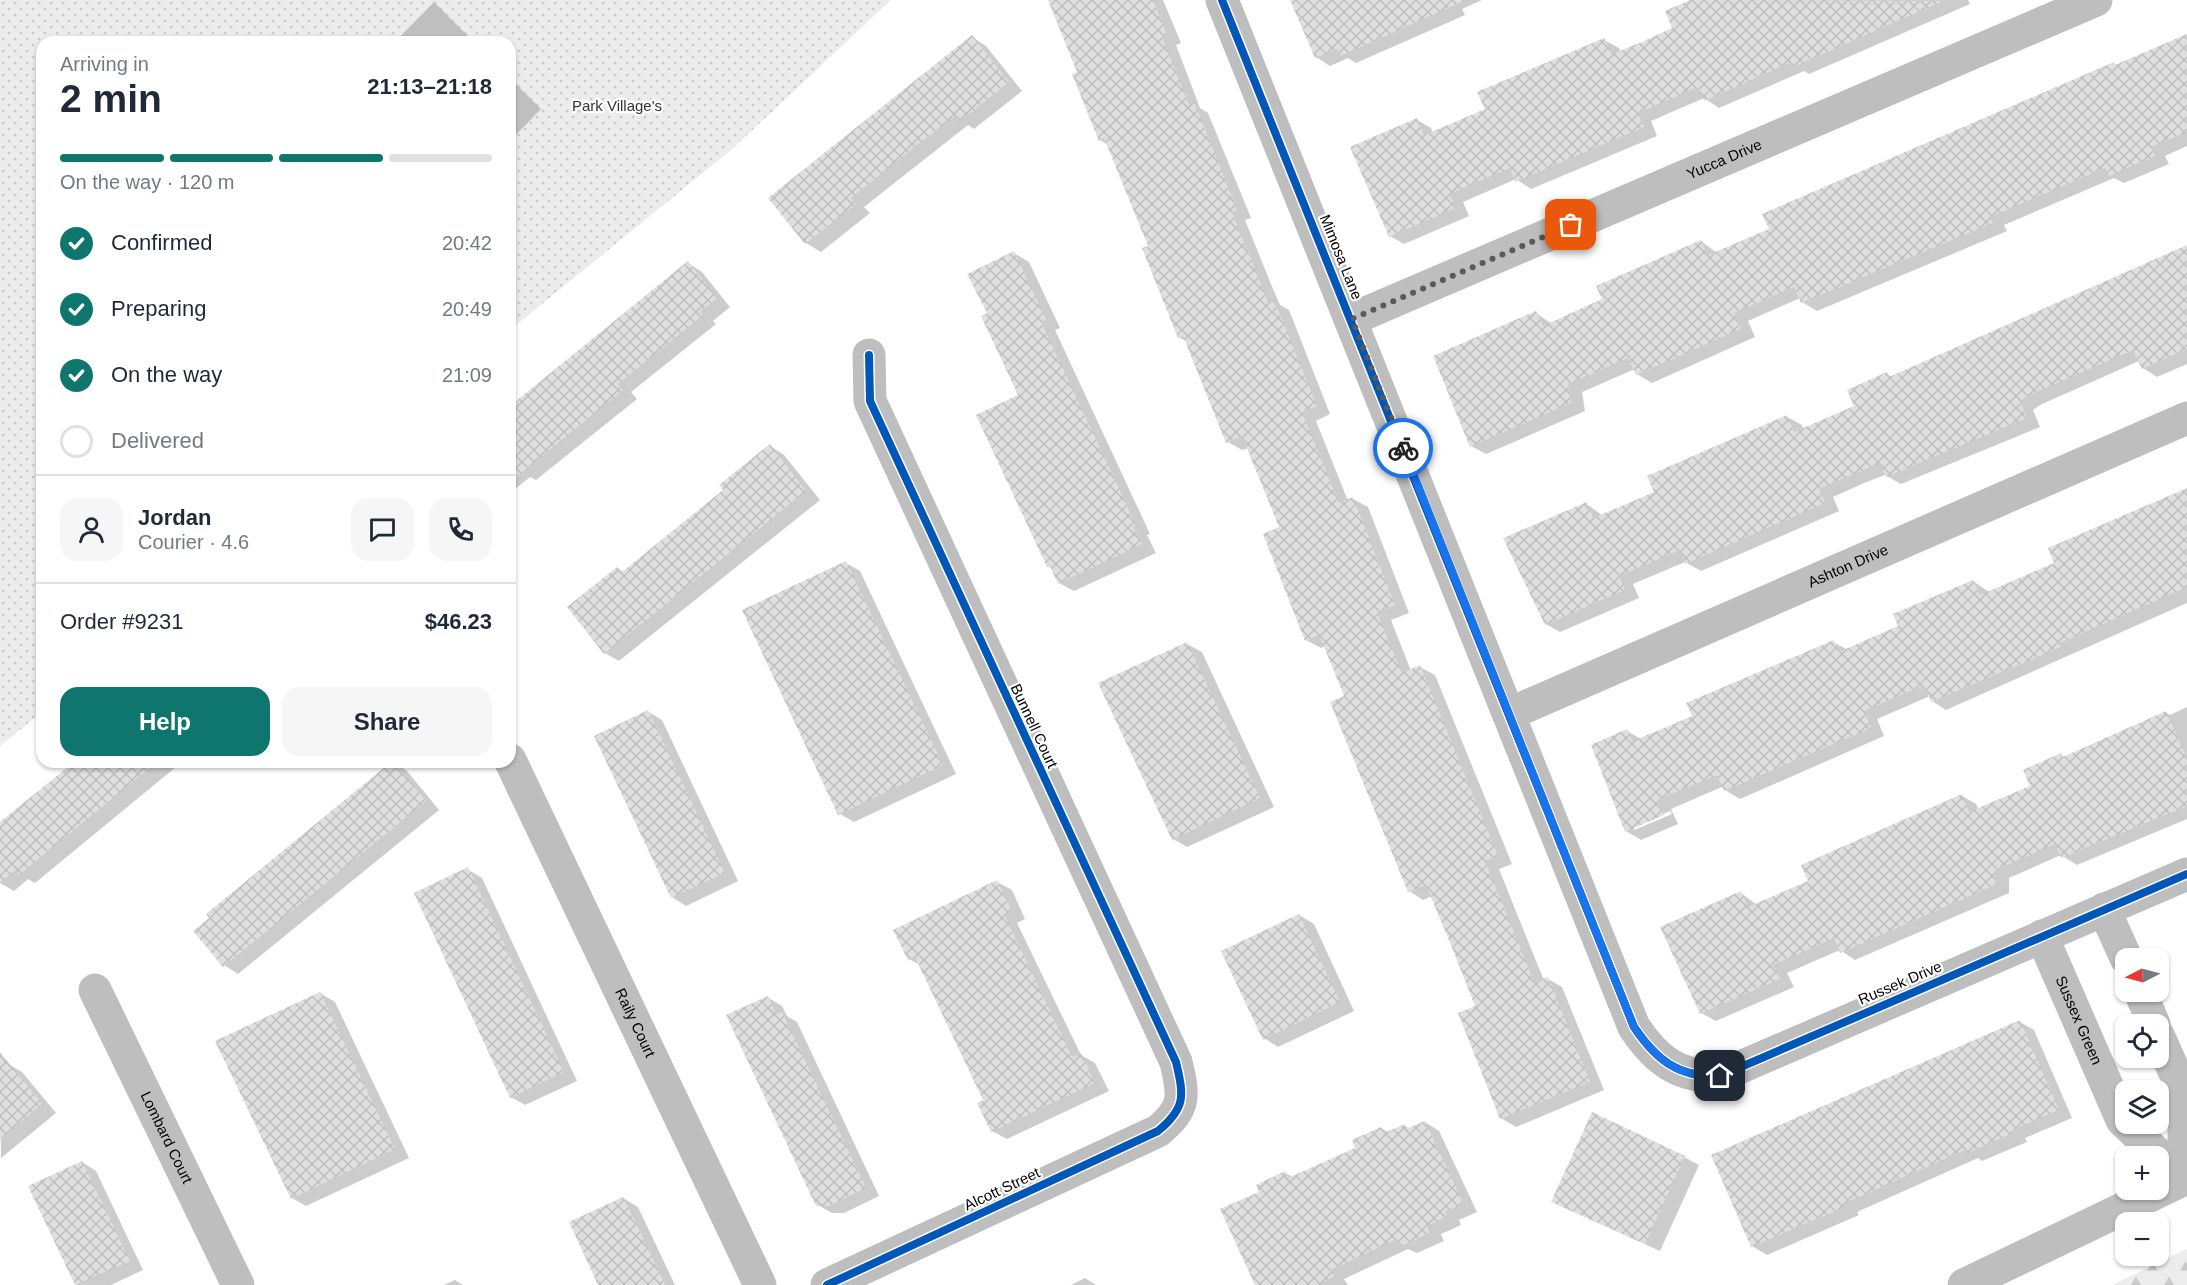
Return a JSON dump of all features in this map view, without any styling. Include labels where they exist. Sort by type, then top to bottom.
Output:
[{"type":"street","name":"Mimosa Lane","points":[[1222,0],[1352,319],[1634,1027]]},
{"type":"street","name":"Yucca Drive","points":[[1352,319],[2096,0]]},
{"type":"street","name":"Bunnell Court","points":[[869,355],[870,401],[1176,1062],[1182,1086],[1180,1107]]},
{"type":"street","name":"Ashton Drive","points":[[1509,714],[2187,418]]},
{"type":"street","name":"Raily Court","points":[[514,768],[760,1285]]},
{"type":"street","name":"Russek Drive","points":[[1634,1027],[1652,1053],[1679,1071],[1708,1077],[1720,1076],[2187,874]]},
{"type":"street","points":[[2104,909],[2122,948]]},
{"type":"street","name":"Sussex Green","points":[[2042,936],[2122,1120],[2186,1178]]},
{"type":"street","name":"Lombard Court","points":[[95,990],[238,1285]]},
{"type":"street","points":[[1964,1285],[2186,1178],[2184,1093],[2169,1060]]},
{"type":"street","name":"Alcott Street","points":[[827,1285],[1158,1131],[1173,1119],[1180,1107]]},
{"type":"green space","name":"Park Village's","points":[[0,0],[891,0],[731,150],[516,325],[516,36],[36,36],[36,717],[0,746]]},
{"type":"green space","points":[[2187,1249],[2187,1285],[2112,1285],[2152,1266],[2169,1266],[2169,1258]]},
{"type":"shaded area","points":[[434,2],[468,36],[401,36]]},
{"type":"shaded area","points":[[516,84],[541,109],[516,135]]},
{"type":"building","points":[[1048,0],[1153,0],[1167,35],[1162,37],[1189,105],[1194,102],[1228,187],[1237,210],[1232,212],[1259,280],[1268,302],[1274,300],[1317,406],[1302,412],[1339,503],[1353,497],[1395,605],[1377,612],[1389,642],[1402,673],[1420,665],[1498,856],[1485,861],[1534,982],[1548,977],[1590,1082],[1500,1119],[1458,1013],[1475,1006],[1451,945],[1426,885],[1408,892],[1330,702],[1344,696],[1332,666],[1319,635],[1305,641],[1263,534],[1279,527],[1242,436],[1226,443],[1183,336],[1178,338],[1142,248],[1148,246],[1104,138],[1099,141],[1072,74],[1077,72]]},
{"type":"building","points":[[1290,0],[1466,0],[1340,56],[1337,49],[1315,58]]},
{"type":"building","points":[[1690,0],[1943,1],[1793,67],[1791,62],[1704,101],[1698,87],[1638,113],[1644,127],[1515,182],[1510,168],[1449,194],[1456,208],[1389,237],[1350,147],[1417,118],[1424,135],[1455,122],[1485,109],[1477,92],[1604,38],[1612,54],[1642,42],[1672,28],[1665,11]]},
{"type":"building","points":[[2187,34],[2187,132],[2151,147],[2155,156],[2109,176],[2105,168],[1990,217],[1993,223],[1801,303],[1794,287],[1734,313],[1741,329],[1636,375],[1628,358],[1568,384],[1571,403],[1470,447],[1433,356],[1536,311],[1543,326],[1602,299],[1596,286],[1701,240],[1708,255],[1769,229],[1762,214],[2114,62],[2115,65]]},
{"type":"building","points":[[972,35],[1009,82],[959,122],[955,116],[917,145],[851,198],[856,204],[805,244],[768,198]]},
{"type":"building","points":[[2187,245],[2187,349],[2142,369],[2133,350],[2025,397],[2020,401],[2027,418],[1886,477],[1880,463],[1849,476],[1819,489],[1825,503],[1685,564],[1680,550],[1619,576],[1625,590],[1545,625],[1503,538],[1587,502],[1593,518],[1624,505],[1654,492],[1647,476],[1787,415],[1794,432],[1854,406],[1847,390],[1887,372],[1889,377]]},
{"type":"building","points":[[1014,251],[1046,320],[1041,322],[1136,525],[1133,527],[1142,544],[1058,584],[1050,566],[1047,567],[976,415],[1018,395],[981,316],[987,313],[967,274]]},
{"type":"building","points":[[688,261],[717,298],[700,312],[703,315],[618,384],[623,390],[516,477],[516,401]]},
{"type":"building","points":[[770,444],[806,491],[604,654],[567,607],[617,567],[622,572],[723,490],[719,485]]},
{"type":"building","points":[[2187,488],[2187,587],[2060,643],[2061,647],[1931,702],[1924,685],[1864,711],[1871,728],[1724,791],[1717,775],[1657,800],[1664,815],[1625,832],[1591,745],[1627,729],[1632,741],[1662,729],[1692,716],[1686,703],[1834,640],[1839,652],[1898,626],[1893,614],[1973,580],[1980,595],[2054,563],[2048,548]]},
{"type":"building","points":[[846,561],[943,765],[838,815],[742,610]]},
{"type":"building","points":[[1187,642],[1260,798],[1172,840],[1098,683]]},
{"type":"building","points":[[648,710],[725,873],[671,898],[594,736]]},
{"type":"building","points":[[2166,711],[2187,759],[2187,806],[2061,858],[2055,844],[1995,870],[1995,885],[1840,953],[1834,938],[1773,965],[1780,979],[1700,1014],[1660,927],[1741,891],[1748,907],[1808,881],[1801,865],[1962,794],[1969,812],[2030,786],[2023,770],[2061,753],[2063,757]]},
{"type":"building","points":[[67,768],[150,768],[19,875],[15,870],[0,883],[0,822]]},
{"type":"building","points":[[384,768],[399,768],[426,801],[223,967],[193,931],[209,918],[206,914]]},
{"type":"building","points":[[468,867],[564,1072],[510,1098],[414,893]]},
{"type":"building","points":[[997,880],[1012,911],[1004,914],[1072,1057],[1081,1053],[1095,1083],[991,1132],[977,1103],[983,1100],[915,957],[908,960],[893,930]]},
{"type":"building","points":[[1299,914],[1340,1002],[1263,1040],[1221,951]]},
{"type":"building","points":[[320,992],[395,1149],[291,1199],[215,1041]]},
{"type":"building","points":[[768,996],[776,1014],[782,1012],[866,1188],[829,1206],[816,1206],[726,1015]]},
{"type":"building","points":[[2020,1020],[2059,1110],[2012,1130],[2013,1133],[1966,1154],[1965,1150],[1843,1204],[1845,1207],[1751,1247],[1711,1155]]},
{"type":"building","points":[[0,1052],[42,1104],[0,1139]]},
{"type":"building","points":[[1592,1112],[1685,1156],[1645,1244],[1551,1202]]},
{"type":"building","points":[[1425,1121],[1463,1203],[1445,1212],[1447,1216],[1427,1226],[1430,1233],[1401,1246],[1397,1239],[1331,1270],[1334,1277],[1317,1285],[1255,1285],[1220,1209],[1259,1192],[1256,1185],[1285,1171],[1288,1178],[1355,1148],[1352,1140],[1381,1127],[1384,1133],[1405,1124],[1406,1129]]},
{"type":"building","points":[[82,1161],[130,1261],[75,1285],[28,1186]]},
{"type":"building","points":[[623,1197],[665,1285],[598,1285],[569,1222]]},
{"type":"cycle path","points":[[1222,0],[1634,1027],[1660,1058],[1692,1074],[1720,1076],[2187,874]]},
{"type":"cycle path","points":[[827,1285],[1158,1131],[1174,1115],[1181,1093],[1176,1062],[870,401],[869,355]]},
{"type":"way so far","points":[[1403,448],[1352,319],[1571,225]]},
{"type":"route","points":[[1403,448],[1634,1027],[1652,1053],[1679,1071],[1708,1077],[1720,1076]]}]
